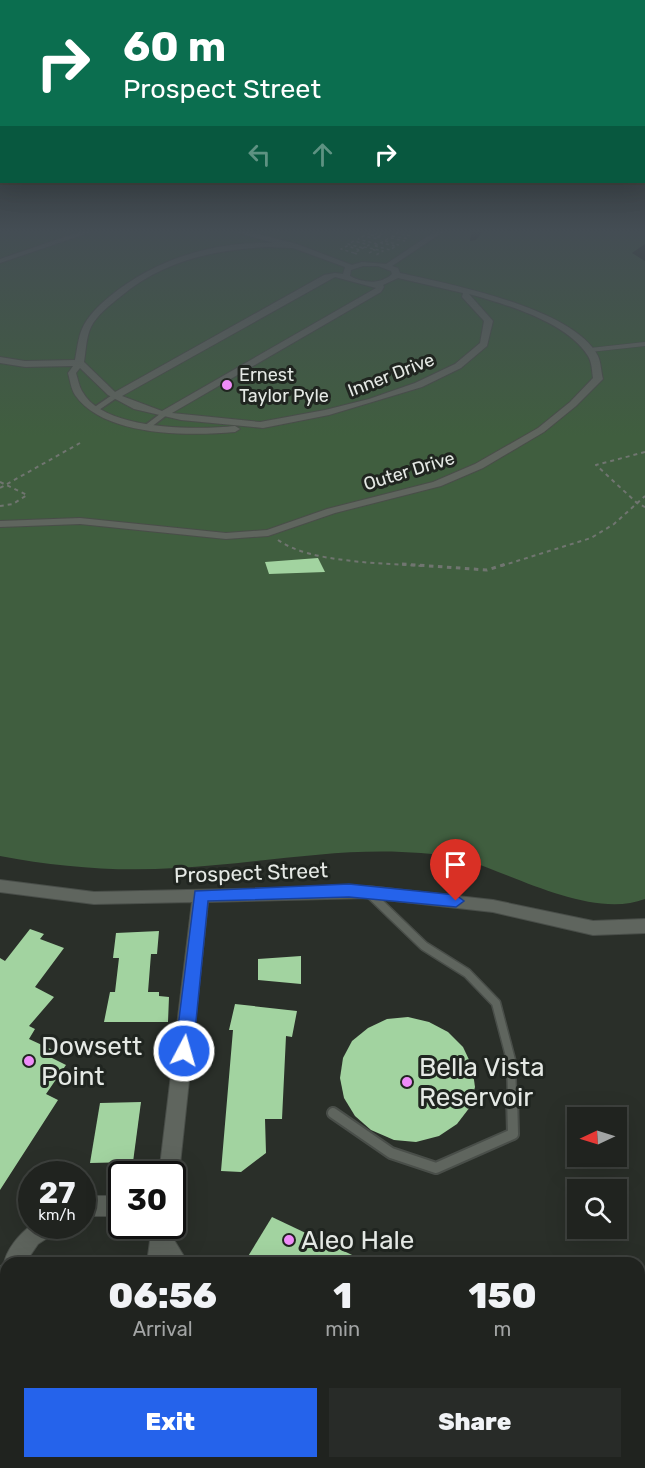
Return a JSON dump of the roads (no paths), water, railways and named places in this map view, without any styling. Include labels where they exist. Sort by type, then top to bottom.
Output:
[{"type":"street","points":[[113,299],[85,330],[79,363],[72,373],[74,386],[83,399],[96,409],[119,420],[147,427],[200,432],[261,425]]},
{"type":"street","points":[[116,396],[289,299]]},
{"type":"street","points":[[164,414],[363,299]]},
{"type":"street","name":"Inner Drive","points":[[79,363],[99,384],[116,396],[164,414],[261,425],[331,413],[378,400],[423,383],[466,360],[485,340],[488,331],[487,320],[470,299]]},
{"type":"street","points":[[485,299],[539,315],[573,335],[590,350]]},
{"type":"street","name":"Outer Drive","points":[[0,524],[80,521],[226,536],[268,532],[331,511],[437,484],[508,450],[558,417],[598,378],[598,367],[590,350]]},
{"type":"street","points":[[0,360],[25,364],[79,363]]},
{"type":"street","name":"Prospect Street","points":[[0,886],[94,898],[368,892],[493,906],[593,928],[645,926]]},
{"type":"street","points":[[170,1161],[201,895]]},
{"type":"street","points":[[17,1257],[30,1239]]},
{"type":"street","points":[[157,1239],[157,1257]]},
{"type":"street","points":[[163,1239],[174,1257]]},
{"type":"lane","points":[[590,350],[645,344]]},
{"type":"lane","points":[[96,409],[116,396]]},
{"type":"lane","points":[[147,427],[164,414]]},
{"type":"lane","points":[[333,1113],[391,1153],[436,1168],[513,1134],[511,1060],[496,1003],[467,973],[424,946],[368,892]]},
{"type":"place","name":"Ernest Taylor Pyle","points":[[227,385]]},
{"type":"place","name":"Dowsett Point","points":[[29,1061]]},
{"type":"place","name":"Bella Vista Reservoir","points":[[407,1082]]},
{"type":"place","name":"Aleo Hale","points":[[289,1240]]}]
